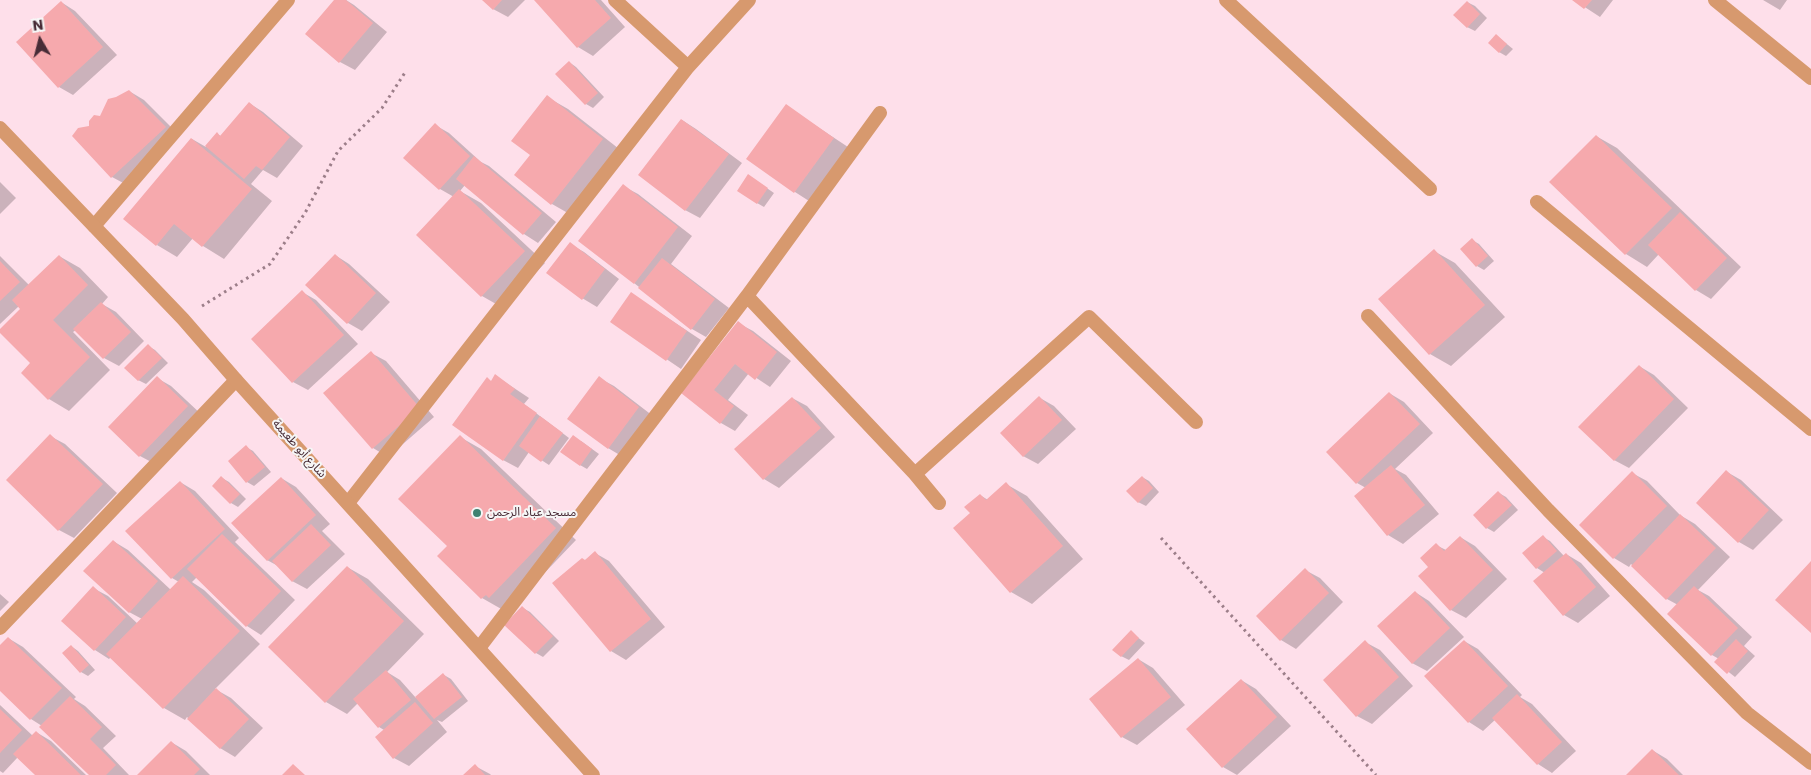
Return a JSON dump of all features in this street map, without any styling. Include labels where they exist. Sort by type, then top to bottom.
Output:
[{"type":"street","points":[[94,226],[288,0]]},
{"type":"street","points":[[615,0],[688,67]]},
{"type":"street","points":[[348,503],[688,67],[750,0]]},
{"type":"street","points":[[1226,0],[1430,189]]},
{"type":"street","points":[[1716,0],[1811,78]]},
{"type":"street","points":[[479,648],[747,296],[880,113]]},
{"type":"street","name":"شارع أبو طعيمة","points":[[0,128],[183,319],[593,775]]},
{"type":"street","points":[[1537,202],[1811,429]]},
{"type":"street","points":[[747,296],[940,503]]},
{"type":"street","points":[[1368,316],[1548,510],[1747,713],[1811,763]]},
{"type":"street","points":[[915,474],[1088,317],[1196,422]]},
{"type":"street","points":[[0,628],[236,380]]},
{"type":"path","points":[[183,319],[240,281],[270,264],[305,213],[338,151],[382,108],[406,71]]},
{"type":"path","points":[[1161,538],[1376,775]]},
{"type":"building","points":[[334,0],[346,0],[373,23],[339,63],[305,34]]},
{"type":"building","points":[[482,0],[502,0],[493,10]]},
{"type":"building","points":[[534,0],[595,0],[611,18],[577,48]]},
{"type":"building","points":[[1572,0],[1592,0],[1584,9]]},
{"type":"building","points":[[61,1],[103,47],[58,88],[16,42]]},
{"type":"building","points":[[1467,1],[1480,14],[1467,28],[1453,15]]},
{"type":"building","points":[[1496,34],[1507,44],[1499,53],[1488,43]]},
{"type":"building","points":[[569,61],[598,93],[585,105],[555,74]]},
{"type":"building","points":[[129,90],[166,127],[111,178],[72,136],[78,128],[89,126],[89,121],[94,115],[100,116],[108,99]]},
{"type":"building","points":[[547,95],[603,139],[551,205],[514,175],[530,155],[511,141]]},
{"type":"building","points":[[249,102],[290,137],[262,170],[256,166],[244,179],[205,146],[217,132],[220,136]]},
{"type":"building","points":[[786,104],[834,138],[794,193],[746,159]]},
{"type":"building","points":[[681,119],[729,154],[685,211],[638,175]]},
{"type":"building","points":[[435,123],[470,156],[439,190],[403,158]]},
{"type":"building","points":[[1596,135],[1672,208],[1625,255],[1549,182]]},
{"type":"building","points":[[191,138],[252,189],[202,247],[174,224],[156,246],[123,219]]},
{"type":"building","points":[[474,156],[542,213],[523,235],[456,179]]},
{"type":"building","points":[[748,174],[768,188],[757,204],[737,191]]},
{"type":"building","points":[[623,184],[678,227],[634,284],[578,241]]},
{"type":"building","points":[[459,189],[525,251],[481,297],[416,235]]},
{"type":"building","points":[[1680,212],[1727,258],[1695,291],[1648,245]]},
{"type":"building","points":[[1472,238],[1488,256],[1476,267],[1460,249]]},
{"type":"building","points":[[570,242],[605,269],[582,300],[546,273]]},
{"type":"building","points":[[1434,249],[1485,305],[1429,355],[1378,299]]},
{"type":"building","points":[[335,254],[376,293],[347,324],[305,285]]},
{"type":"building","points":[[59,255],[88,285],[53,320],[90,357],[48,400],[21,373],[30,363],[0,333],[0,329],[20,309],[12,300]]},
{"type":"building","points":[[662,258],[715,299],[691,330],[638,288]]},
{"type":"building","points":[[0,261],[20,282],[0,301]]},
{"type":"building","points":[[302,290],[344,335],[292,383],[251,339]]},
{"type":"building","points":[[631,292],[687,331],[666,361],[610,322]]},
{"type":"building","points":[[101,302],[131,332],[103,359],[73,329]]},
{"type":"building","points":[[738,321],[777,352],[755,380],[735,364],[714,390],[734,406],[720,424],[681,393]]},
{"type":"building","points":[[148,344],[162,358],[138,381],[124,368]]},
{"type":"building","points":[[371,351],[420,408],[372,449],[323,393]]},
{"type":"building","points":[[1639,365],[1674,399],[1614,461],[1578,427]]},
{"type":"building","points":[[495,374],[515,389],[510,394],[537,413],[503,461],[452,425],[487,377],[491,381]]},
{"type":"building","points":[[157,376],[188,406],[139,457],[108,427]]},
{"type":"building","points":[[599,376],[639,407],[608,449],[567,419]]},
{"type":"building","points":[[1389,392],[1420,424],[1356,484],[1326,452]]},
{"type":"building","points":[[1039,396],[1062,420],[1023,457],[1000,433]]},
{"type":"building","points":[[792,397],[821,428],[763,480],[734,449]]},
{"type":"building","points":[[540,416],[563,433],[541,462],[519,446]]},
{"type":"building","points":[[50,434],[103,484],[58,531],[6,480]]},
{"type":"building","name":"مسجد عباد الرحمن","points":[[460,435],[556,528],[489,598],[486,595],[481,599],[437,556],[447,546],[398,499]]},
{"type":"building","points":[[573,435],[592,449],[580,466],[560,452]]},
{"type":"building","points":[[246,445],[265,467],[246,483],[228,461]]},
{"type":"building","points":[[1391,465],[1425,505],[1387,536],[1354,496]]},
{"type":"building","points":[[1726,470],[1769,510],[1738,543],[1696,503]]},
{"type":"building","points":[[1632,471],[1667,506],[1613,559],[1579,525]]},
{"type":"building","points":[[221,476],[240,494],[230,504],[212,486]]},
{"type":"building","points":[[1142,476],[1153,488],[1138,503],[1126,491]]},
{"type":"building","points":[[281,477],[316,515],[267,561],[231,523]]},
{"type":"building","points":[[180,481],[225,529],[171,579],[125,531]]},
{"type":"building","points":[[1006,482],[1063,546],[1010,593],[953,528],[970,513],[964,507],[980,494],[986,500]]},
{"type":"building","points":[[1498,491],[1512,505],[1486,529],[1473,515]]},
{"type":"building","points":[[1680,514],[1716,548],[1666,600],[1631,566]]},
{"type":"building","points":[[311,524],[331,545],[292,582],[272,561]]},
{"type":"building","points":[[222,534],[281,591],[246,627],[187,569]]},
{"type":"building","points":[[1543,535],[1557,551],[1536,569],[1522,553]]},
{"type":"building","points":[[1460,536],[1493,570],[1450,611],[1418,576],[1428,567],[1420,558],[1436,543],[1444,551]]},
{"type":"building","points":[[113,540],[158,581],[129,613],[83,571]]},
{"type":"building","points":[[595,551],[651,619],[610,652],[552,583],[582,558],[585,560]]},
{"type":"building","points":[[1566,553],[1596,587],[1563,616],[1533,581]]},
{"type":"building","points":[[1811,561],[1811,633],[1775,600]]},
{"type":"building","points":[[347,566],[404,621],[325,703],[268,647]]},
{"type":"building","points":[[1305,568],[1329,593],[1280,641],[1256,616]]},
{"type":"building","points":[[183,576],[240,631],[163,709],[106,654]]},
{"type":"building","points":[[93,586],[126,617],[94,651],[61,621]]},
{"type":"building","points":[[1694,586],[1738,628],[1711,656],[1667,614]]},
{"type":"building","points":[[1415,591],[1450,628],[1412,664],[1377,626]]},
{"type":"building","points":[[522,606],[553,636],[535,654],[504,625]]},
{"type":"building","points":[[1131,630],[1139,638],[1121,657],[1112,650]]},
{"type":"building","points":[[8,637],[62,688],[30,720],[0,691],[0,645]]},
{"type":"building","points":[[1736,639],[1748,651],[1727,674],[1714,662]]},
{"type":"building","points":[[1365,640],[1399,677],[1356,717],[1323,680]]},
{"type":"building","points":[[1464,640],[1508,686],[1468,723],[1424,676]]},
{"type":"building","points":[[71,645],[89,665],[80,673],[62,653]]},
{"type":"building","points":[[1138,658],[1171,697],[1121,738],[1089,699]]},
{"type":"building","points":[[386,670],[411,700],[378,728],[353,699]]},
{"type":"building","points":[[443,673],[462,697],[434,719],[415,697]]},
{"type":"building","points":[[1241,679],[1277,717],[1222,768],[1186,729]]},
{"type":"building","points":[[216,688],[249,719],[220,749],[187,719]]},
{"type":"building","points":[[1517,694],[1562,742],[1537,765],[1492,718]]},
{"type":"building","points":[[70,696],[102,727],[90,739],[116,765],[106,775],[89,775],[39,727]]},
{"type":"building","points":[[415,702],[433,723],[393,759],[375,737]]},
{"type":"building","points":[[0,709],[22,730],[0,753]]},
{"type":"building","points":[[36,731],[81,775],[35,775],[13,754]]},
{"type":"building","points":[[171,741],[200,769],[194,775],[137,775]]},
{"type":"building","points":[[1652,749],[1679,775],[1626,775]]},
{"type":"building","points":[[293,764],[305,775],[282,775]]},
{"type":"building","points":[[475,764],[485,775],[463,775]]},
{"type":"place","name":"مسجد عباد الرحمن","points":[[477,513]]}]
